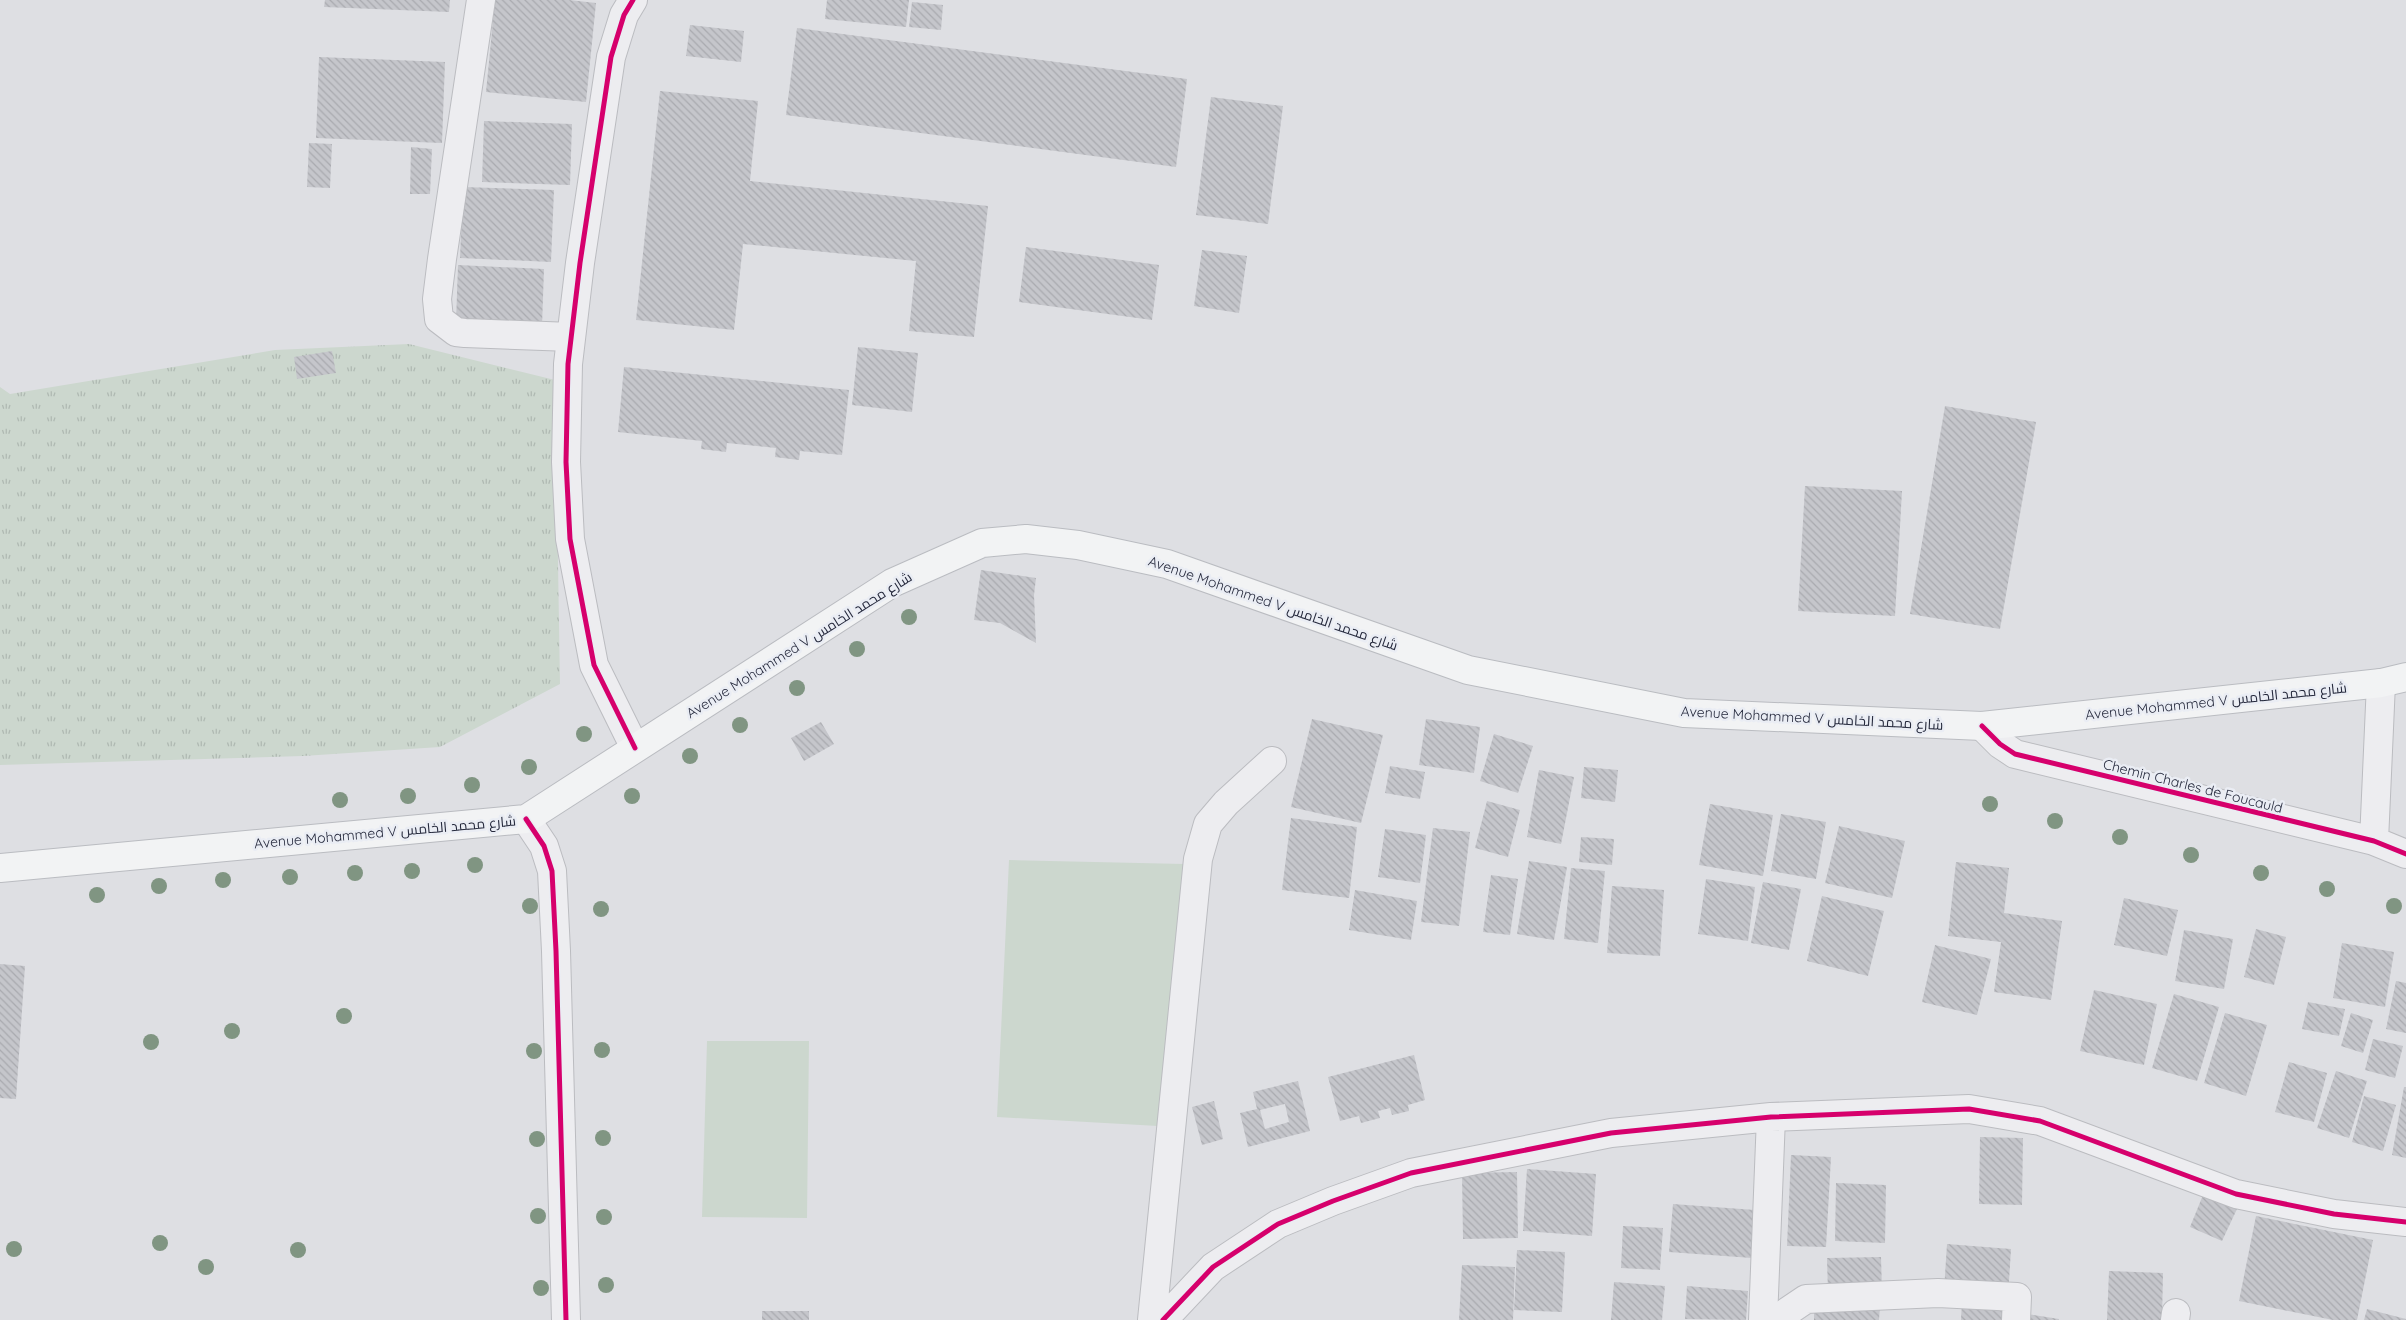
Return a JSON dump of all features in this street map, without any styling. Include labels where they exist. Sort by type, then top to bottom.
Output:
[{"type":"main road","name":"Avenue Mohammed V شارع محمد الخامس","points":[[0,868],[526,819],[892,583],[982,543],[1026,539],[1078,545],[1167,564],[1468,670],[1684,713],[1982,726],[2394,680]]},
{"type":"street","points":[[481,0],[442,258],[437,299],[439,319],[456,332],[571,337]]},
{"type":"street","points":[[633,0],[624,15],[611,57],[580,263],[568,364],[566,454],[570,539],[594,665],[635,748]]},
{"type":"street","points":[[2374,841],[2394,680]]},
{"type":"street","name":"Chemin Charles de Foucauld","points":[[1982,726],[2000,744],[2015,754],[2374,841],[2406,854]]},
{"type":"street","points":[[1152,1320],[1198,858],[1208,824],[1226,803],[1272,761]]},
{"type":"street","points":[[526,819],[544,846],[552,871],[556,951],[566,1320]]},
{"type":"street","points":[[1163,1320],[1214,1267],[1278,1224],[1333,1201],[1411,1173],[1611,1133],[1771,1117],[1969,1110],[2031,1120],[2122,1150],[2236,1194],[2334,1214],[2406,1222]]},
{"type":"street","points":[[1763,1320],[1771,1117]]},
{"type":"street","points":[[1775,1320],[1806,1299],[1938,1293],[2017,1297],[2016,1320]]},
{"type":"green space","points":[[409,344],[555,380],[560,684],[440,747],[303,756],[0,765],[0,387],[10,394],[275,350]]},
{"type":"green space","points":[[1009,860],[1184,864],[1158,1126],[997,1117]]},
{"type":"green space","points":[[707,1041],[809,1041],[807,1218],[702,1217]]},
{"type":"building","points":[[325,0],[450,0],[449,12],[324,7]]},
{"type":"building","points":[[495,0],[569,0],[596,3],[586,102],[486,92]]},
{"type":"building","points":[[827,0],[909,0],[906,27],[825,19]]},
{"type":"building","points":[[912,2],[943,5],[941,30],[909,27]]},
{"type":"building","points":[[690,25],[744,31],[741,62],[686,56]]},
{"type":"building","points":[[797,28],[1187,79],[1176,167],[786,115]]},
{"type":"building","points":[[319,57],[445,62],[442,143],[316,138]]},
{"type":"building","points":[[660,91],[758,101],[750,181],[988,206],[974,337],[909,331],[916,261],[743,244],[734,330],[636,320]]},
{"type":"building","points":[[1211,97],[1283,106],[1268,224],[1196,215]]},
{"type":"building","points":[[484,121],[572,124],[570,185],[482,182]]},
{"type":"building","points":[[309,143],[332,144],[330,188],[307,187]]},
{"type":"building","points":[[411,147],[432,149],[430,194],[410,194]]},
{"type":"building","points":[[463,187],[554,190],[551,262],[460,258]]},
{"type":"building","points":[[1026,247],[1159,265],[1152,320],[1019,302]]},
{"type":"building","points":[[1202,250],[1247,256],[1239,313],[1194,306]]},
{"type":"building","points":[[458,265],[544,269],[542,326],[456,322]]},
{"type":"building","points":[[858,347],[918,353],[912,412],[852,405]]},
{"type":"building","points":[[332,351],[336,373],[297,379],[294,357]]},
{"type":"building","points":[[624,367],[849,390],[842,455],[800,451],[799,460],[775,457],[776,448],[727,443],[726,452],[701,449],[702,441],[618,432]]},
{"type":"building","points":[[1945,406],[2036,422],[2000,629],[1910,614]]},
{"type":"building","points":[[1805,486],[1902,491],[1895,616],[1798,611]]},
{"type":"building","points":[[981,570],[1036,578],[1034,595],[1036,643],[1000,623],[974,620]]},
{"type":"building","points":[[1312,719],[1383,735],[1361,823],[1291,807]]},
{"type":"building","points":[[1426,719],[1480,727],[1474,773],[1419,765]]},
{"type":"building","points":[[821,722],[834,744],[804,761],[791,738]]},
{"type":"building","points":[[1494,734],[1533,746],[1518,793],[1480,781]]},
{"type":"building","points":[[1390,766],[1425,772],[1420,799],[1385,793]]},
{"type":"building","points":[[1584,767],[1618,770],[1615,802],[1581,798]]},
{"type":"building","points":[[1539,770],[1574,777],[1561,844],[1527,837]]},
{"type":"building","points":[[1487,801],[1520,810],[1508,857],[1475,848]]},
{"type":"building","points":[[1710,804],[1773,815],[1763,876],[1699,865]]},
{"type":"building","points":[[1781,814],[1826,822],[1816,879],[1771,871]]},
{"type":"building","points":[[1291,818],[1357,827],[1349,898],[1282,890]]},
{"type":"building","points":[[1839,826],[1905,841],[1892,898],[1825,883]]},
{"type":"building","points":[[1433,828],[1470,832],[1459,926],[1421,922]]},
{"type":"building","points":[[1385,829],[1426,835],[1420,883],[1378,877]]},
{"type":"building","points":[[1581,837],[1614,839],[1612,865],[1579,862]]},
{"type":"building","points":[[1529,861],[1567,867],[1554,940],[1517,934]]},
{"type":"building","points":[[1956,862],[2009,868],[2004,913],[2062,921],[2051,1000],[1994,992],[2001,942],[1948,936]]},
{"type":"building","points":[[1571,868],[1605,871],[1598,943],[1564,939]]},
{"type":"building","points":[[1491,875],[1518,879],[1510,935],[1483,932]]},
{"type":"building","points":[[1706,879],[1755,887],[1748,941],[1698,934]]},
{"type":"building","points":[[1763,882],[1801,889],[1789,950],[1751,943]]},
{"type":"building","points":[[1612,886],[1664,890],[1660,956],[1607,953]]},
{"type":"building","points":[[1355,890],[1417,901],[1411,940],[1349,930]]},
{"type":"building","points":[[1822,896],[1884,911],[1868,976],[1807,961]]},
{"type":"building","points":[[2124,898],[2178,910],[2167,956],[2114,945]]},
{"type":"building","points":[[2256,929],[2286,937],[2274,985],[2244,977]]},
{"type":"building","points":[[2184,930],[2233,939],[2224,989],[2175,981]]},
{"type":"building","points":[[2342,943],[2394,952],[2385,1007],[2333,998]]},
{"type":"building","points":[[1935,945],[1991,959],[1977,1015],[1922,1002]]},
{"type":"building","points":[[0,964],[25,966],[16,1099],[0,1098]]},
{"type":"building","points":[[2396,981],[2406,983],[2406,1033],[2386,1029]]},
{"type":"building","points":[[2094,990],[2157,1004],[2144,1065],[2080,1051]]},
{"type":"building","points":[[2174,994],[2219,1007],[2197,1081],[2152,1068]]},
{"type":"building","points":[[2308,1002],[2345,1009],[2339,1036],[2302,1029]]},
{"type":"building","points":[[2225,1013],[2267,1025],[2246,1096],[2204,1083]]},
{"type":"building","points":[[2351,1013],[2373,1020],[2363,1053],[2341,1046]]},
{"type":"building","points":[[2373,1039],[2403,1046],[2395,1078],[2365,1070]]},
{"type":"building","points":[[1414,1055],[1425,1100],[1408,1105],[1409,1111],[1392,1115],[1390,1108],[1378,1111],[1380,1118],[1361,1123],[1359,1116],[1340,1121],[1328,1077]]},
{"type":"building","points":[[2289,1062],[2327,1073],[2314,1122],[2275,1112]]},
{"type":"building","points":[[2336,1071],[2367,1081],[2349,1138],[2317,1128]]},
{"type":"building","points":[[1298,1081],[1310,1131],[1248,1147],[1240,1113],[1257,1109],[1253,1092]],"holes":[[[1285,1104],[1289,1122],[1265,1129],[1260,1110]]]},
{"type":"building","points":[[2404,1087],[2406,1087],[2406,1158],[2392,1155]]},
{"type":"building","points":[[2364,1096],[2396,1105],[2383,1151],[2352,1142]]},
{"type":"building","points":[[1214,1101],[1223,1139],[1202,1145],[1192,1107]]},
{"type":"building","points":[[1980,1137],[2023,1138],[2022,1205],[1979,1204]]},
{"type":"building","points":[[1791,1155],[1831,1157],[1826,1247],[1787,1246]]},
{"type":"building","points":[[1527,1169],[1596,1174],[1592,1236],[1523,1231]]},
{"type":"building","points":[[1517,1172],[1518,1238],[1463,1239],[1462,1173]]},
{"type":"building","points":[[1836,1183],[1886,1185],[1885,1243],[1835,1241]]},
{"type":"building","points":[[2203,1195],[2237,1209],[2222,1241],[2190,1227]]},
{"type":"building","points":[[1673,1204],[1755,1210],[1752,1258],[1669,1252]]},
{"type":"building","points":[[2256,1216],[2373,1240],[2357,1320],[2333,1320],[2239,1301]]},
{"type":"building","points":[[1623,1226],[1663,1228],[1660,1270],[1621,1268]]},
{"type":"building","points":[[1947,1244],[2011,1249],[2008,1297],[1944,1291]]},
{"type":"building","points":[[1517,1250],[1565,1252],[1562,1312],[1514,1310]]},
{"type":"building","points":[[1881,1257],[1882,1291],[1828,1293],[1827,1258]]},
{"type":"building","points":[[1462,1265],[1515,1267],[1513,1320],[1459,1320]]},
{"type":"building","points":[[2109,1271],[2163,1273],[2162,1320],[2107,1320]]},
{"type":"building","points":[[1614,1282],[1665,1286],[1662,1320],[1611,1320]]},
{"type":"building","points":[[1687,1286],[1748,1291],[1746,1320],[1685,1319]]},
{"type":"building","points":[[1962,1299],[2014,1303],[2013,1320],[1961,1320]]},
{"type":"building","points":[[1814,1307],[1880,1307],[1879,1320],[1814,1320]]},
{"type":"building","points":[[2367,1309],[2406,1319],[2406,1320],[2364,1320]]},
{"type":"building","points":[[762,1311],[809,1311],[809,1320],[762,1320]]},
{"type":"building","points":[[2027,1314],[2059,1319],[2059,1320],[2026,1320]]},
{"type":"cycle path","points":[[633,0],[624,15],[611,57],[580,263],[568,364],[566,462],[570,539],[594,665],[635,748]]},
{"type":"cycle path","points":[[1982,726],[2000,744],[2015,754],[2374,841],[2406,854]]},
{"type":"cycle path","points":[[526,819],[544,846],[552,871],[556,951],[566,1320]]},
{"type":"cycle path","points":[[1163,1320],[1213,1267],[1278,1224],[1333,1201],[1411,1173],[1611,1133],[1771,1117],[1969,1109],[2040,1121],[2236,1194],[2334,1214],[2406,1222]]}]
